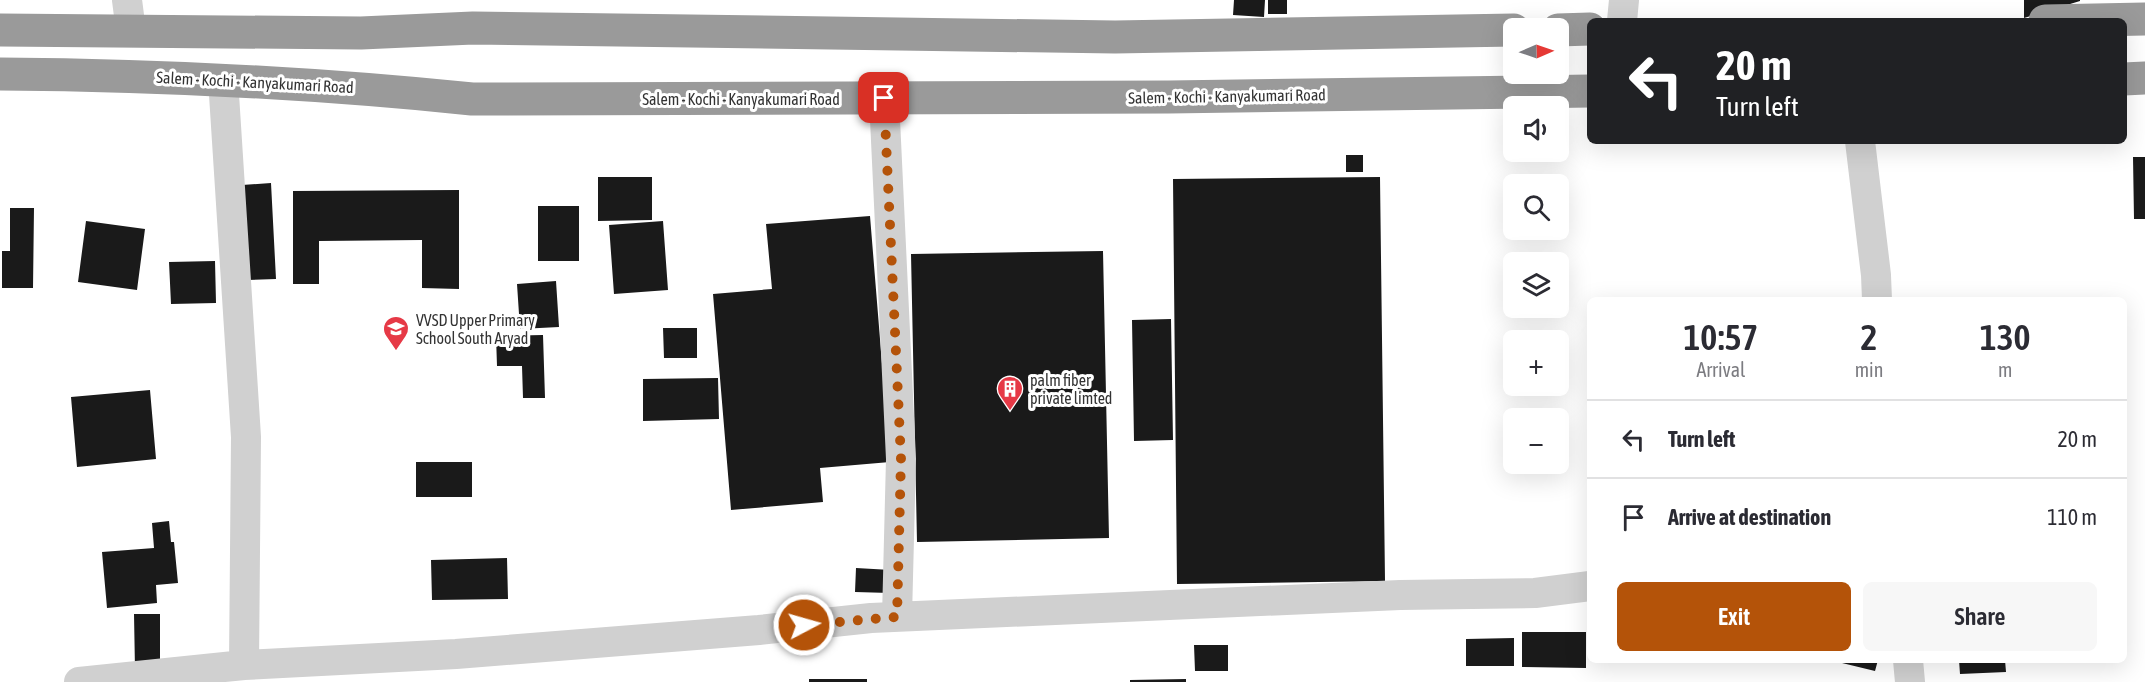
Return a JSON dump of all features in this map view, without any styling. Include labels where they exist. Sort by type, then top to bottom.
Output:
[{"type":"highway","points":[[0,30],[129,16],[361,33],[473,28],[1114,37],[1503,30]]},
{"type":"highway","points":[[2127,19],[2145,19]]},
{"type":"highway","points":[[1569,30],[1587,29]]},
{"type":"highway","name":"Salem - Kochi - Kanyakumari Road","points":[[0,74],[223,79],[472,99],[1170,97],[1587,91]]},
{"type":"highway","points":[[2127,79],[2145,78]]},
{"type":"street","points":[[1622,18],[1624,0]]},
{"type":"street","points":[[223,79],[246,437],[244,664]]},
{"type":"street","points":[[884,98],[901,459],[897,617]]},
{"type":"street","points":[[1860,144],[1877,297]]},
{"type":"street","points":[[78,682],[244,664],[456,654],[759,630],[872,618],[1400,595],[1534,593],[1587,586]]},
{"type":"street","points":[[1908,663],[1910,682]]},
{"type":"building","points":[[1234,0],[1265,0],[1264,17],[1233,15]]},
{"type":"building","points":[[1268,0],[1287,0],[1287,14],[1268,14]]},
{"type":"building","points":[[2024,0],[2080,0],[2080,1],[2024,18]]},
{"type":"building","points":[[1346,155],[1363,155],[1363,172],[1346,172]]},
{"type":"building","points":[[2133,157],[2145,157],[2145,219],[2134,219]]},
{"type":"building","points":[[598,177],[652,177],[652,220],[598,221]]},
{"type":"building","points":[[1380,177],[1385,581],[1177,584],[1173,179]]},
{"type":"building","points":[[271,183],[276,279],[246,280],[242,185]]},
{"type":"building","points":[[459,190],[459,289],[422,288],[422,240],[319,241],[319,284],[293,284],[293,191]]},
{"type":"building","points":[[538,206],[579,206],[579,261],[538,261]]},
{"type":"building","points":[[10,208],[34,208],[33,288],[2,288],[2,251],[10,251]]},
{"type":"building","points":[[870,216],[890,462],[820,468],[823,502],[731,510],[713,294],[772,289],[766,224]]},
{"type":"building","points":[[86,221],[145,229],[137,290],[78,282]]},
{"type":"building","points":[[663,221],[668,290],[614,294],[609,225]]},
{"type":"building","name":"palm fiber private limted","points":[[1103,251],[1109,538],[917,542],[911,254]]},
{"type":"building","points":[[215,261],[216,303],[171,304],[169,262]]},
{"type":"building","points":[[556,281],[559,327],[520,329],[517,284]]},
{"type":"building","points":[[1171,319],[1173,440],[1134,441],[1132,320]]},
{"type":"building","points":[[663,328],[697,328],[697,358],[664,358]]},
{"type":"building","points":[[543,335],[545,398],[523,398],[522,366],[497,366],[496,336]]},
{"type":"building","points":[[718,378],[719,419],[643,421],[643,379]]},
{"type":"building","points":[[150,390],[156,459],[77,467],[71,397]]},
{"type":"building","points":[[416,462],[472,462],[472,497],[416,497]]},
{"type":"building","points":[[169,521],[171,542],[174,542],[178,583],[156,585],[157,603],[107,608],[102,552],[154,548],[152,523]]},
{"type":"building","points":[[507,558],[508,599],[432,600],[431,560]]},
{"type":"building","points":[[856,568],[891,570],[890,593],[855,592]]},
{"type":"building","points":[[134,614],[160,614],[160,671],[135,670]]},
{"type":"building","points":[[1522,632],[1586,632],[1586,668],[1522,667]]},
{"type":"building","points":[[1514,638],[1514,666],[1466,666],[1466,639]]},
{"type":"building","points":[[1194,645],[1228,645],[1228,671],[1195,671]]},
{"type":"building","points":[[1842,663],[1877,663],[1875,671]]},
{"type":"building","points":[[1959,663],[2005,663],[2006,672],[1960,674]]},
{"type":"building","points":[[809,679],[867,679],[867,682],[809,682]]},
{"type":"building","points":[[1186,679],[1186,682],[1130,682],[1130,680]]},
{"type":"place","name":"VVSD Upper Primary School South Aryad","points":[[396,352]]},
{"type":"place","name":"palm fiber private limted","points":[[1010,412]]},
{"type":"route","points":[[804,625],[897,617],[901,459],[884,98]]}]
